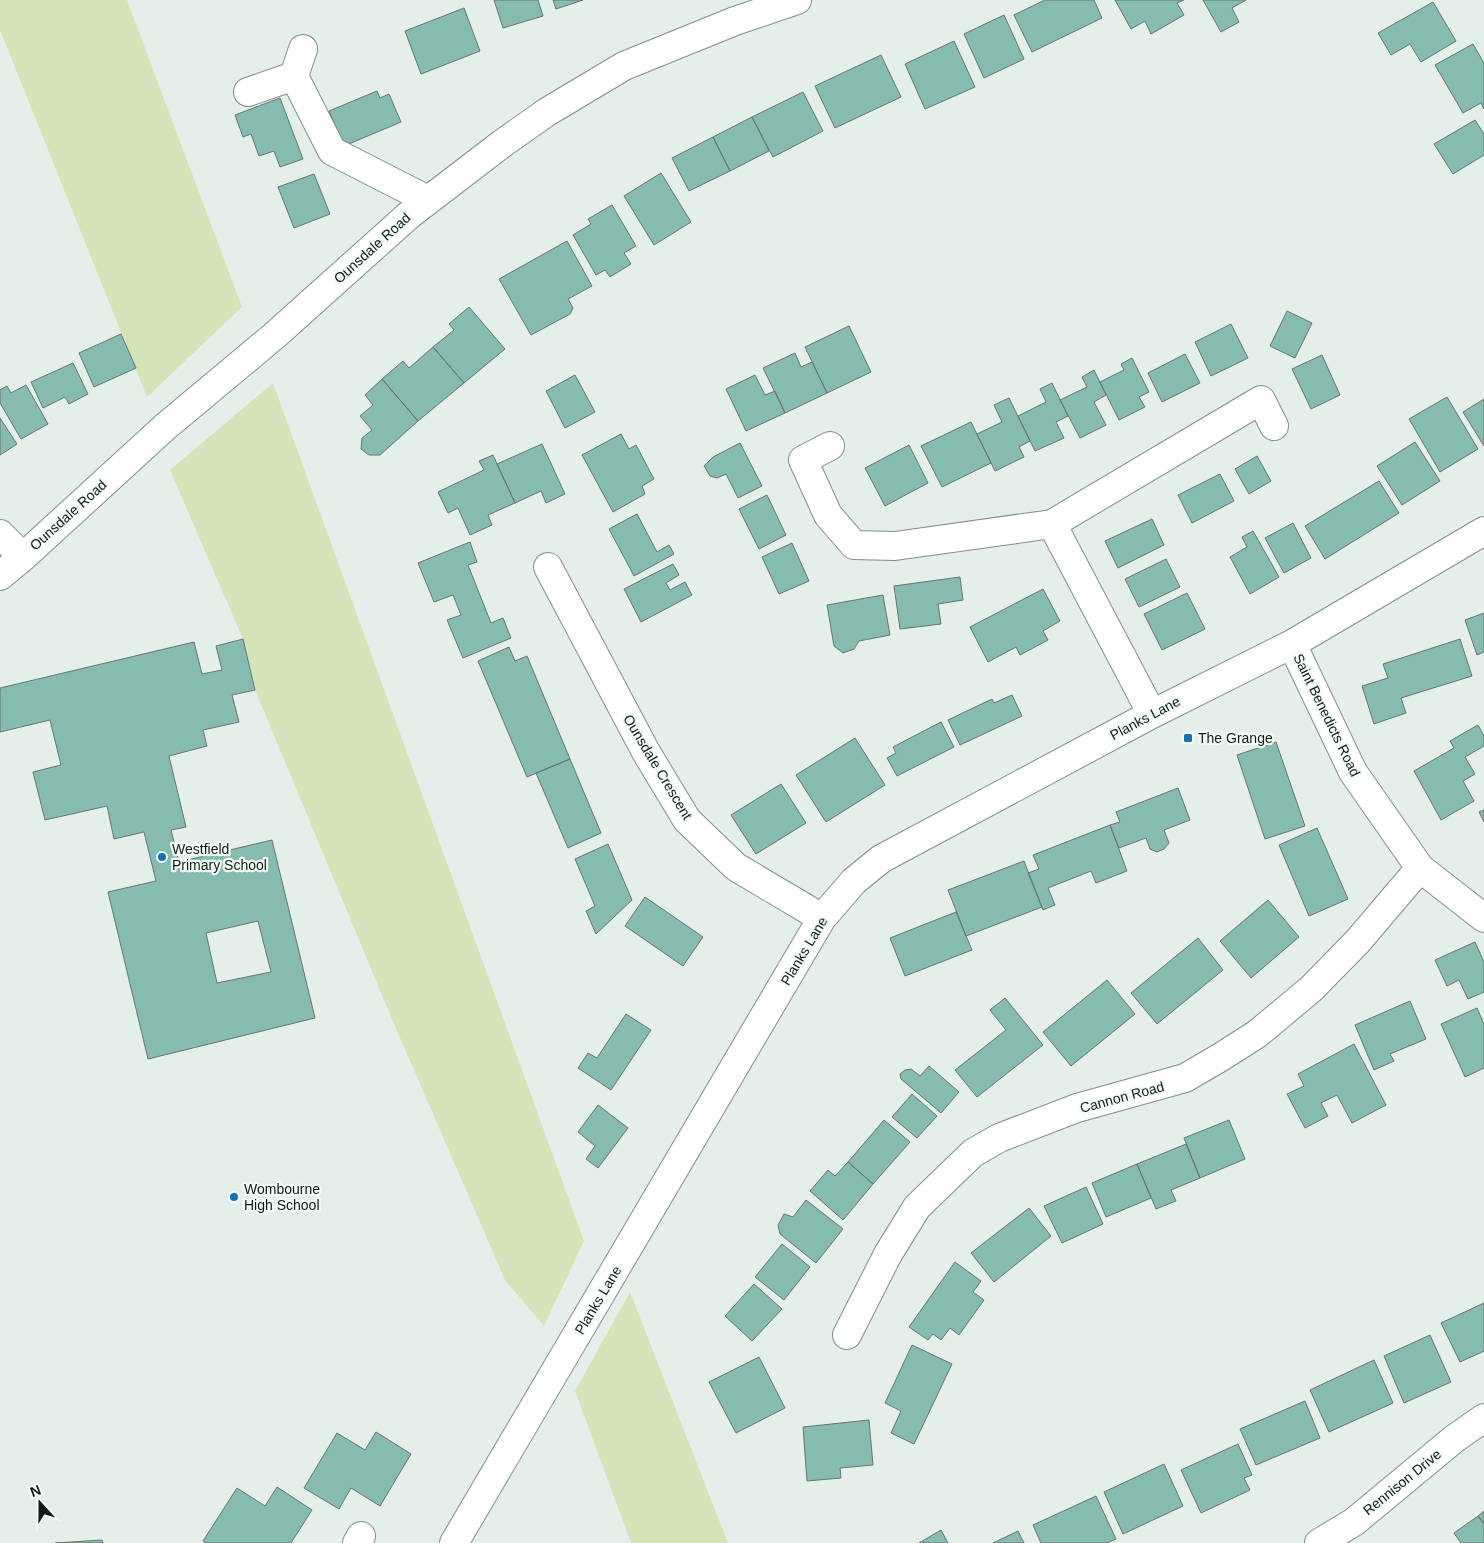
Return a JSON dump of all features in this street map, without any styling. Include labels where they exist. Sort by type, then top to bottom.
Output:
[{"type":"street","name":"Ounsdale Road","points":[[0,576],[165,427],[274,336],[428,200],[502,143],[548,112],[624,66],[735,21],[797,0]]},
{"type":"street","points":[[303,49],[294,76],[332,151],[428,200]]},
{"type":"street","points":[[248,92],[294,76]]},
{"type":"street","points":[[830,446],[803,460],[828,515],[854,545],[895,546],[1052,524],[1261,400],[1274,426]]},
{"type":"street","points":[[1052,524],[1152,714]]},
{"type":"street","name":"Planks Lane","points":[[454,1543],[642,1227],[822,918],[854,881],[881,859],[1152,714],[1292,644],[1484,531]]},
{"type":"street","points":[[0,534],[23,557]]},
{"type":"street","name":"Ounsdale Crescent","points":[[548,567],[646,752],[687,820],[736,867],[822,918]]},
{"type":"street","name":"Saint Benedicts Road","points":[[1292,644],[1353,772],[1420,868],[1484,918]]},
{"type":"street","name":"Cannon Road","points":[[847,1335],[888,1254],[916,1207],[973,1153],[999,1138],[1078,1108],[1185,1078],[1221,1057],[1257,1034],[1311,989],[1358,940],[1420,868]]},
{"type":"street","name":"Rennison Drive","points":[[1319,1543],[1354,1522],[1454,1439],[1484,1418]]},
{"type":"green space","points":[[0,0],[127,0],[242,307],[147,397],[0,30]]},
{"type":"green space","points":[[273,383],[584,1241],[544,1326],[505,1280],[394,1024],[255,690],[243,639],[170,470]]},
{"type":"green space","points":[[630,1292],[728,1543],[631,1543],[575,1391]]},
{"type":"building","points":[[494,0],[538,0],[543,16],[503,28]]},
{"type":"building","points":[[553,0],[583,0],[556,9]]},
{"type":"building","points":[[1045,0],[1094,0],[1102,18],[1032,52],[1014,15]]},
{"type":"building","points":[[1115,0],[1184,0],[1177,3],[1184,15],[1151,34],[1145,21],[1131,29]]},
{"type":"building","points":[[1203,0],[1246,0],[1232,8],[1239,22],[1221,32]]},
{"type":"building","points":[[1433,2],[1456,41],[1421,62],[1410,44],[1391,55],[1378,33]]},
{"type":"building","points":[[464,8],[480,51],[421,74],[405,31]]},
{"type":"building","points":[[1004,15],[1024,59],[984,78],[964,34]]},
{"type":"building","points":[[954,41],[975,87],[925,109],[905,64]]},
{"type":"building","points":[[1473,44],[1484,63],[1484,109],[1481,103],[1463,113],[1435,65]]},
{"type":"building","points":[[881,55],[901,97],[835,128],[815,86]]},
{"type":"building","points":[[377,91],[380,98],[389,94],[401,122],[344,146],[329,111]]},
{"type":"building","points":[[803,92],[823,131],[773,157],[752,117]]},
{"type":"building","points":[[280,98],[303,159],[280,167],[274,151],[259,156],[251,134],[243,137],[235,115]]},
{"type":"building","points":[[752,117],[769,151],[730,171],[713,137]]},
{"type":"building","points":[[1475,120],[1484,134],[1484,155],[1453,174],[1434,144]]},
{"type":"building","points":[[713,137],[730,171],[689,191],[672,158]]},
{"type":"building","points":[[661,173],[691,222],[654,245],[624,196]]},
{"type":"building","points":[[314,174],[330,214],[294,228],[278,187]]},
{"type":"building","points":[[612,205],[636,246],[624,253],[631,264],[610,277],[605,270],[596,275],[573,235],[591,224],[588,219]]},
{"type":"building","points":[[567,241],[592,286],[568,299],[573,308],[570,314],[531,335],[499,279]]},
{"type":"building","points":[[469,307],[505,349],[464,383],[433,347],[454,330],[449,324]]},
{"type":"building","points":[[1287,311],[1312,323],[1295,358],[1270,346]]},
{"type":"building","points":[[1231,324],[1248,358],[1211,376],[1195,342]]},
{"type":"building","points":[[849,326],[871,372],[827,393],[805,347]]},
{"type":"building","points":[[121,334],[136,368],[94,387],[79,353]]},
{"type":"building","points":[[433,347],[464,383],[418,421],[382,379],[403,361],[409,368]]},
{"type":"building","points":[[795,353],[801,367],[812,362],[827,393],[785,413],[763,368]]},
{"type":"building","points":[[1185,354],[1200,383],[1162,402],[1148,373]]},
{"type":"building","points":[[1322,355],[1340,395],[1311,409],[1292,369]]},
{"type":"building","points":[[1132,358],[1149,392],[1139,397],[1145,407],[1119,420],[1100,382],[1124,370],[1121,364]]},
{"type":"building","points":[[73,363],[88,394],[69,404],[65,397],[43,408],[31,382]]},
{"type":"building","points":[[1094,370],[1106,395],[1094,402],[1106,425],[1080,438],[1060,400],[1087,387],[1082,377]]},
{"type":"building","points":[[575,375],[595,412],[565,428],[546,391]]},
{"type":"building","points":[[755,375],[765,395],[775,391],[785,413],[746,431],[726,389]]},
{"type":"building","points":[[382,379],[418,421],[380,455],[369,455],[361,449],[362,438],[372,430],[360,416],[373,405],[365,395]]},
{"type":"building","points":[[1052,383],[1068,416],[1056,422],[1064,438],[1035,451],[1018,416],[1046,402],[1040,389]]},
{"type":"building","points":[[26,385],[48,424],[21,439],[0,403],[0,390],[7,386],[11,393]]},
{"type":"building","points":[[1447,397],[1478,449],[1440,472],[1409,419]]},
{"type":"building","points":[[1009,398],[1030,441],[1019,447],[1024,457],[995,471],[977,434],[1002,422],[994,405]]},
{"type":"building","points":[[1484,399],[1484,446],[1463,412]]},
{"type":"building","points":[[0,418],[17,444],[0,455]]},
{"type":"building","points":[[971,422],[991,463],[942,487],[921,446]]},
{"type":"building","points":[[621,434],[629,449],[636,445],[654,479],[642,486],[645,494],[613,512],[582,455]]},
{"type":"building","points":[[1415,442],[1440,481],[1402,505],[1377,466]]},
{"type":"building","points":[[740,443],[762,486],[738,498],[726,474],[717,478],[710,476],[704,466],[713,457]]},
{"type":"building","points":[[542,444],[565,494],[546,503],[541,491],[515,503],[497,464]]},
{"type":"building","points":[[909,445],[928,483],[885,506],[865,468]]},
{"type":"building","points":[[493,455],[515,503],[488,515],[492,525],[470,535],[458,508],[448,513],[438,492],[484,470],[479,461]]},
{"type":"building","points":[[1257,456],[1271,481],[1249,494],[1235,469]]},
{"type":"building","points":[[1220,474],[1234,501],[1192,523],[1178,495]]},
{"type":"building","points":[[1379,481],[1399,513],[1325,559],[1305,526]]},
{"type":"building","points":[[767,495],[786,535],[759,549],[739,509]]},
{"type":"building","points":[[637,514],[657,552],[669,545],[674,554],[634,576],[609,529]]},
{"type":"building","points":[[1152,519],[1164,545],[1118,568],[1105,541]]},
{"type":"building","points":[[1293,523],[1311,558],[1284,573],[1265,538]]},
{"type":"building","points":[[1253,531],[1279,577],[1250,594],[1230,557],[1247,547],[1242,537]]},
{"type":"building","points":[[470,542],[477,562],[468,565],[491,623],[503,618],[511,638],[463,658],[447,620],[461,615],[453,595],[434,602],[418,563]]},
{"type":"building","points":[[792,543],[809,581],[779,594],[762,557]]},
{"type":"building","points":[[1166,559],[1180,587],[1139,607],[1125,579]]},
{"type":"building","points":[[673,564],[679,575],[666,583],[670,590],[685,582],[692,595],[641,622],[624,589]]},
{"type":"building","points":[[960,577],[963,600],[938,604],[941,624],[900,629],[894,586]]},
{"type":"building","points":[[1043,589],[1060,621],[1043,631],[1048,640],[1020,655],[1016,647],[988,662],[970,627]]},
{"type":"building","points":[[1187,593],[1205,629],[1162,650],[1144,614]]},
{"type":"building","points":[[883,595],[890,635],[859,641],[854,649],[843,653],[834,646],[827,605]]},
{"type":"building","points":[[1484,613],[1484,652],[1477,655],[1465,620]]},
{"type":"building","points":[[243,639],[255,690],[232,695],[239,722],[203,730],[207,746],[169,756],[186,827],[171,830],[179,862],[272,840],[315,1018],[148,1059],[108,892],[156,881],[144,832],[114,839],[107,806],[45,820],[33,772],[61,765],[50,720],[0,732],[0,688],[194,642],[202,674],[222,670],[216,646]],"holes":[[[258,921],[271,972],[217,983],[206,933]]]},
{"type":"building","points":[[1460,639],[1472,676],[1401,698],[1406,713],[1374,724],[1362,686],[1388,678],[1383,664]]},
{"type":"building","points":[[509,647],[515,661],[527,656],[570,759],[527,777],[478,661]]},
{"type":"building","points":[[1012,695],[1022,716],[960,745],[948,720],[992,699],[994,703]]},
{"type":"building","points":[[941,722],[954,747],[897,776],[887,758],[896,753],[893,747]]},
{"type":"building","points":[[1478,725],[1484,736],[1484,746],[1465,757],[1475,774],[1463,781],[1474,801],[1441,820],[1414,771],[1454,748],[1450,741]]},
{"type":"building","points":[[855,738],[885,785],[826,822],[796,775]]},
{"type":"building","points":[[1276,742],[1305,826],[1265,839],[1237,755]]},
{"type":"building","points":[[570,759],[601,833],[568,848],[536,773]]},
{"type":"building","points":[[781,784],[806,823],[756,854],[731,815]]},
{"type":"building","points":[[1178,788],[1190,820],[1164,830],[1169,843],[1164,849],[1157,852],[1150,849],[1146,838],[1119,848],[1110,825],[1120,822],[1116,812]]},
{"type":"building","points":[[1484,810],[1484,822],[1479,812]]},
{"type":"building","points":[[1110,825],[1127,871],[1096,883],[1091,871],[1048,888],[1055,905],[1043,910],[1028,873],[1039,869],[1033,855]]},
{"type":"building","points":[[1317,828],[1348,899],[1309,916],[1279,845]]},
{"type":"building","points":[[608,844],[632,900],[596,934],[586,911],[595,906],[575,859]]},
{"type":"building","points":[[1024,861],[1042,907],[966,936],[948,890]]},
{"type":"building","points":[[645,897],[703,937],[683,966],[625,926]]},
{"type":"building","points":[[1268,900],[1299,937],[1251,978],[1220,941]]},
{"type":"building","points":[[956,912],[972,950],[905,976],[890,938]]},
{"type":"building","points":[[1198,938],[1223,970],[1157,1024],[1131,993]]},
{"type":"building","points":[[1475,942],[1484,962],[1484,992],[1468,999],[1459,980],[1447,986],[1435,960]]},
{"type":"building","points":[[1107,980],[1135,1014],[1071,1066],[1043,1032]]},
{"type":"building","points":[[1005,998],[1043,1045],[977,1097],[955,1070],[1006,1030],[990,1010]]},
{"type":"building","points":[[1410,1001],[1426,1039],[1390,1054],[1394,1061],[1374,1070],[1355,1025]]},
{"type":"building","points":[[1477,1008],[1484,1024],[1484,1068],[1465,1077],[1441,1024]]},
{"type":"building","points":[[626,1014],[651,1030],[611,1090],[578,1068],[588,1053],[597,1058]]},
{"type":"building","points":[[1354,1044],[1386,1105],[1352,1123],[1337,1095],[1321,1103],[1328,1116],[1305,1128],[1287,1094],[1304,1086],[1298,1074]]},
{"type":"building","points":[[929,1066],[959,1092],[941,1113],[901,1079],[900,1074],[905,1070],[911,1069],[920,1076]]},
{"type":"building","points":[[912,1094],[937,1116],[917,1138],[892,1117]]},
{"type":"building","points":[[598,1105],[628,1128],[598,1168],[586,1159],[595,1146],[578,1132]]},
{"type":"building","points":[[884,1120],[910,1142],[873,1184],[848,1162]]},
{"type":"building","points":[[1229,1120],[1245,1159],[1200,1178],[1184,1138]]},
{"type":"building","points":[[1186,1144],[1200,1178],[1171,1190],[1176,1201],[1156,1209],[1137,1164]]},
{"type":"building","points":[[848,1162],[873,1184],[843,1220],[810,1191],[828,1170],[835,1176]]},
{"type":"building","points":[[1137,1164],[1151,1198],[1106,1217],[1092,1183]]},
{"type":"building","points":[[1086,1187],[1103,1224],[1062,1243],[1044,1206]]},
{"type":"building","points":[[806,1200],[843,1229],[816,1263],[780,1234],[778,1225],[784,1214],[793,1217]]},
{"type":"building","points":[[1029,1208],[1051,1236],[994,1282],[971,1253]]},
{"type":"building","points":[[782,1244],[810,1267],[784,1300],[755,1277]]},
{"type":"building","points":[[955,1262],[981,1281],[973,1292],[984,1300],[959,1335],[950,1328],[941,1340],[933,1334],[928,1340],[909,1327]]},
{"type":"building","points":[[754,1284],[782,1309],[752,1341],[725,1316]]},
{"type":"building","points":[[1484,1303],[1484,1351],[1460,1362],[1441,1323]]},
{"type":"building","points":[[1430,1335],[1451,1382],[1404,1403],[1384,1356]]},
{"type":"building","points":[[912,1345],[952,1364],[914,1444],[891,1433],[901,1411],[885,1403]]},
{"type":"building","points":[[759,1357],[785,1408],[736,1433],[709,1382]]},
{"type":"building","points":[[1374,1360],[1393,1403],[1329,1432],[1310,1390]]},
{"type":"building","points":[[1305,1401],[1320,1438],[1256,1465],[1240,1429]]},
{"type":"building","points":[[869,1420],[873,1465],[840,1468],[841,1478],[807,1481],[803,1427]]},
{"type":"building","points":[[376,1432],[411,1454],[380,1506],[351,1488],[339,1509],[304,1488],[337,1433],[365,1450]]},
{"type":"building","points":[[1238,1444],[1252,1475],[1244,1478],[1250,1490],[1201,1513],[1181,1470]]},
{"type":"building","points":[[1164,1464],[1183,1506],[1123,1534],[1104,1492]]},
{"type":"building","points":[[277,1487],[312,1510],[291,1543],[206,1543],[203,1541],[237,1488],[265,1506]]},
{"type":"building","points":[[1096,1496],[1116,1539],[1107,1543],[1041,1543],[1033,1525]]},
{"type":"building","points":[[1484,1511],[1484,1524],[1478,1516]]},
{"type":"building","points":[[1478,1516],[1484,1524],[1484,1543],[1461,1543],[1454,1533]]},
{"type":"building","points":[[941,1530],[948,1543],[919,1543]]},
{"type":"building","points":[[1018,1531],[1024,1543],[993,1543]]},
{"type":"building","points":[[102,1540],[103,1543],[55,1543]]},
{"type":"place","name":"The Grange","points":[[1188,738]]},
{"type":"place","name":"Westfield Primary School","points":[[162,857]]},
{"type":"place","name":"Wombourne High School","points":[[234,1197]]}]
